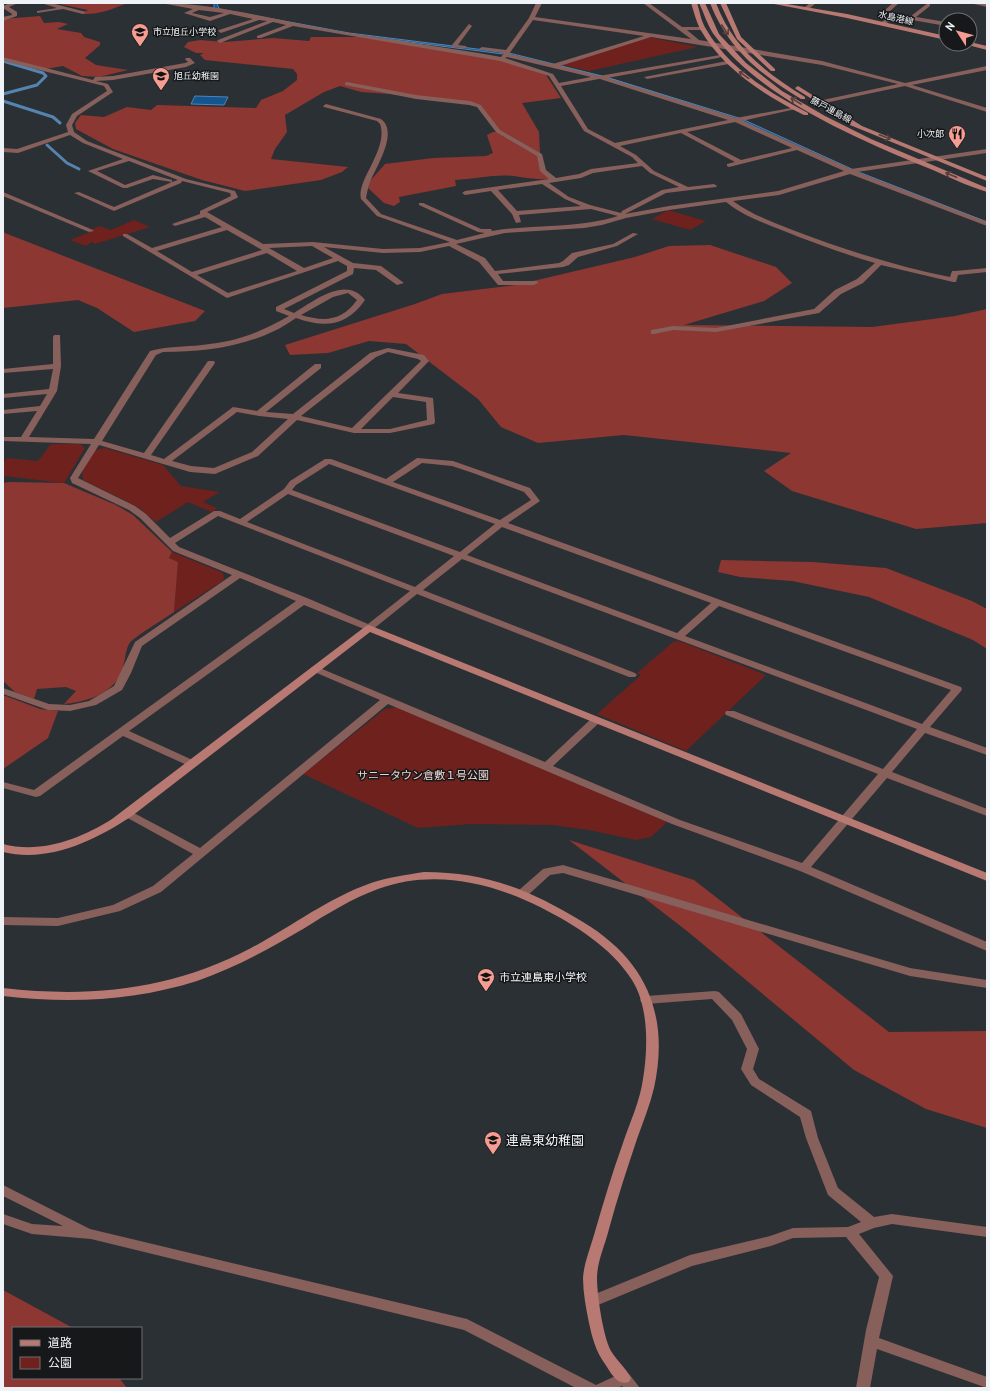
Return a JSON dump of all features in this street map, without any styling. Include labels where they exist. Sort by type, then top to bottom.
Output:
[{"type":"main road","points":[[694,3],[703,28],[714,45],[730,64],[794,108],[840,131],[878,143]]},
{"type":"main road","name":"藤戸連島線","points":[[702,3],[712,26],[732,52],[750,70],[791,99],[815,113],[878,143],[987,190]]},
{"type":"main road","name":"藤戸連島線","points":[[713,3],[722,26],[744,53],[756,65],[800,96],[824,110],[863,129],[987,179]]},
{"type":"main road","points":[[723,3],[739,38],[751,50],[789,82],[863,129]]},
{"type":"main road","name":"水島港線","points":[[772,3],[807,8],[938,36]]},
{"type":"main road","points":[[3,848],[12,851],[62,847],[76,844],[98,833],[128,814],[369,628],[987,877]]},
{"type":"main road","points":[[3,992],[78,998],[138,993],[183,981],[221,968],[267,946],[351,897],[385,883],[415,876],[444,874],[476,878],[504,886],[523,893],[594,933],[615,951],[636,977],[649,1007],[651,1042],[648,1087],[610,1200],[590,1279],[603,1350],[629,1383]]},
{"type":"street","points":[[3,19],[14,16],[14,13],[6,8],[15,3]]},
{"type":"street","points":[[44,3],[83,12]]},
{"type":"street","points":[[164,3],[200,8],[217,7],[229,13],[291,25],[418,44],[501,59],[550,75],[586,130],[634,156],[652,172],[686,188]]},
{"type":"street","points":[[501,59],[507,54],[532,18],[539,3]]},
{"type":"street","points":[[646,3],[730,64]]},
{"type":"street","points":[[807,8],[813,3]]},
{"type":"street","points":[[888,10],[896,3]]},
{"type":"street","points":[[919,3],[929,4]]},
{"type":"street","points":[[976,3],[987,5]]},
{"type":"street","points":[[912,18],[929,4]]},
{"type":"street","points":[[200,8],[187,13],[210,19],[229,13]]},
{"type":"street","points":[[39,12],[70,9]]},
{"type":"street","points":[[882,24],[894,15],[938,23]]},
{"type":"street","points":[[221,31],[258,18]]},
{"type":"street","points":[[532,18],[751,50],[862,72],[987,110]]},
{"type":"street","points":[[220,41],[273,21]]},
{"type":"street","points":[[259,37],[291,25]]},
{"type":"street","points":[[469,26],[454,46],[507,54],[604,77],[735,120],[853,171],[987,224]]},
{"type":"street","points":[[680,29],[703,28]]},
{"type":"street","points":[[555,66],[650,36]]},
{"type":"street","points":[[557,85],[718,56]]},
{"type":"street","points":[[3,59],[63,76],[81,78],[113,78],[192,63],[188,58]]},
{"type":"street","points":[[647,77],[730,64]]},
{"type":"street","points":[[820,102],[987,68]]},
{"type":"street","points":[[81,78],[106,85],[110,92],[74,115],[69,125],[71,133],[85,142],[181,181]]},
{"type":"street","points":[[347,84],[416,97],[470,103],[479,106],[498,131],[540,155],[543,171],[555,180]]},
{"type":"street","points":[[326,106],[373,118],[383,123],[385,135],[376,165],[363,192],[363,198],[372,210],[387,219],[453,243],[482,260],[497,281],[505,284],[534,283]]},
{"type":"street","points":[[615,145],[794,108]]},
{"type":"street","points":[[681,131],[740,162]]},
{"type":"street","points":[[3,150],[18,151],[71,133]]},
{"type":"street","points":[[729,165],[799,148]]},
{"type":"street","points":[[544,182],[567,198],[592,207],[622,215],[779,193],[853,171],[987,151]]},
{"type":"street","points":[[128,159],[91,171],[125,187],[153,177],[181,181],[232,192],[235,197],[202,212],[227,228],[267,248],[303,271]]},
{"type":"street","points":[[465,193],[494,190],[581,176],[591,172],[643,164]]},
{"type":"street","points":[[77,193],[114,210],[181,181]]},
{"type":"street","points":[[192,274],[267,248],[313,244],[400,251],[420,250],[483,235],[519,230],[584,226],[602,223],[622,215],[658,193],[672,189],[714,186]]},
{"type":"street","points":[[494,190],[515,213],[518,222]]},
{"type":"street","points":[[3,194],[91,231]]},
{"type":"street","points":[[727,200],[766,221],[839,251],[879,263],[953,280],[955,273],[987,270]]},
{"type":"street","points":[[421,204],[480,231],[508,228],[519,230]]},
{"type":"street","points":[[515,213],[592,207]]},
{"type":"street","points":[[175,224],[206,214]]},
{"type":"street","points":[[151,250],[227,228]]},
{"type":"street","points":[[492,273],[560,265],[566,263],[575,254],[615,245],[635,234]]},
{"type":"street","points":[[125,236],[192,274],[227,296],[340,258]]},
{"type":"street","points":[[313,244],[351,265],[378,268],[400,283]]},
{"type":"street","points":[[654,332],[673,328],[716,330],[816,311],[838,292],[860,281],[879,263]]},
{"type":"street","points":[[351,265],[350,272],[279,309],[311,322],[325,322],[344,317],[357,307],[361,300],[354,293],[344,291],[315,305],[272,329],[253,337],[217,346],[162,350],[153,353],[74,478],[75,481],[132,508],[143,516],[176,549],[304,600],[369,628],[501,524],[536,501],[527,490],[453,464],[420,460],[387,482]]},
{"type":"street","points":[[24,439],[53,391],[57,366],[57,337]]},
{"type":"street","points":[[3,439],[96,442],[165,462],[204,471],[215,471],[255,454],[295,417],[373,355],[388,350],[421,357],[425,361],[354,431]]},
{"type":"street","points":[[146,456],[211,363]]},
{"type":"street","points":[[3,371],[57,366]]},
{"type":"street","points":[[259,414],[318,366]]},
{"type":"street","points":[[3,396],[53,391]]},
{"type":"street","points":[[165,462],[236,409],[259,414],[295,417],[354,431],[390,431],[431,422],[430,400],[390,394]]},
{"type":"street","points":[[3,412],[44,408]]},
{"type":"street","points":[[241,522],[287,491],[293,483],[328,461],[957,689],[886,774],[804,868]]},
{"type":"street","points":[[287,491],[987,752]]},
{"type":"street","points":[[169,543],[217,514],[241,522],[632,675]]},
{"type":"street","points":[[3,691],[48,707],[70,708],[92,702],[118,688],[138,644],[239,575]]},
{"type":"street","points":[[3,785],[36,794],[304,600]]},
{"type":"street","points":[[676,637],[684,633],[718,602]]},
{"type":"street","points":[[316,669],[676,822],[804,868],[987,947]]},
{"type":"street","points":[[3,921],[58,922],[116,908],[156,889],[388,699]]},
{"type":"street","points":[[730,713],[987,813]]},
{"type":"street","points":[[547,766],[596,720]]},
{"type":"street","points":[[122,732],[193,764]]},
{"type":"street","points":[[128,814],[200,853]]},
{"type":"street","points":[[523,893],[547,872],[563,870],[910,972],[987,984]]},
{"type":"street","points":[[646,1000],[715,995],[737,1017],[753,1049],[747,1069],[755,1082],[806,1114],[812,1138],[833,1191],[872,1223]]},
{"type":"street","points":[[3,1190],[91,1234]]},
{"type":"street","points":[[3,1219],[32,1229],[91,1234],[467,1325],[590,1388]]},
{"type":"street","points":[[593,1301],[690,1261],[771,1241],[793,1233],[849,1232],[872,1223],[892,1219],[987,1232]]},
{"type":"street","points":[[849,1232],[886,1276],[871,1341],[863,1388]]},
{"type":"street","points":[[871,1341],[987,1383]]},
{"type":"street","points":[[602,1388],[629,1383]]},
{"type":"green space","points":[[648,37],[697,47],[589,71],[562,65]]},
{"type":"green space","points":[[668,210],[706,221],[690,230],[652,219]]},
{"type":"green space","points":[[134,220],[150,227],[95,244],[92,242],[86,246],[70,240],[95,230],[92,229],[99,226],[111,230]]},
{"type":"green space","points":[[51,444],[80,444],[85,448],[64,483],[3,476],[3,463],[7,458],[38,461]]},
{"type":"green space","points":[[105,448],[163,465],[181,486],[220,492],[203,502],[217,508],[212,512],[188,502],[156,522],[139,508],[83,480],[82,472],[95,450]]},
{"type":"green space","points":[[172,552],[223,573],[224,580],[174,612],[178,562],[169,558]]},
{"type":"green space","points":[[679,641],[766,675],[686,751],[597,714],[641,675],[637,673],[673,642]]},
{"type":"green space","name":"サニータウン倉敷１号公園","points":[[397,707],[667,822],[651,837],[636,840],[589,830],[552,825],[472,824],[418,828],[303,774],[385,709]]},
{"type":"shaded area","points":[[55,3],[128,3],[94,14],[81,14],[88,10]]},
{"type":"shaded area","points":[[40,16],[44,23],[59,22],[68,24],[57,29],[81,33],[84,37],[100,42],[100,45],[85,58],[96,65],[128,70],[99,77],[82,76],[63,66],[46,69],[3,57],[3,19]]},
{"type":"shaded area","points":[[311,37],[362,37],[502,60],[546,75],[561,98],[522,103],[539,132],[540,153],[499,130],[481,105],[417,96],[361,92],[340,86],[324,92],[285,115],[287,132],[275,149],[271,159],[348,167],[342,172],[321,180],[245,191],[202,180],[113,149],[76,129],[75,123],[81,115],[104,117],[127,107],[151,110],[157,105],[256,108],[261,100],[283,91],[297,80],[297,74],[293,69],[205,60],[200,55],[204,53],[196,53],[184,47],[188,42],[200,40],[224,42],[273,38],[309,41]]},
{"type":"shaded area","points":[[493,132],[498,132],[537,155],[541,171],[552,179],[492,176],[455,180],[456,186],[399,197],[400,202],[394,206],[384,203],[368,188],[370,181],[385,164],[433,158],[486,156],[493,153],[487,135]]},
{"type":"shaded area","points":[[3,232],[205,311],[195,321],[134,332],[97,308],[78,300],[3,308]]},
{"type":"shaded area","points":[[710,245],[776,267],[792,283],[764,301],[684,325],[872,327],[955,316],[987,309],[987,523],[916,529],[792,491],[764,471],[791,453],[624,435],[538,443],[501,427],[478,399],[406,344],[369,341],[328,353],[290,355],[285,345],[442,294],[516,285],[635,257],[669,246]]},
{"type":"shaded area","points":[[3,483],[64,483],[116,505],[133,515],[172,552],[169,558],[178,562],[174,612],[143,632],[129,644],[123,668],[118,679],[105,691],[90,699],[64,704],[76,691],[66,687],[37,689],[34,699],[15,692],[3,681]]},
{"type":"shaded area","points":[[721,560],[813,562],[886,568],[972,601],[987,609],[987,649],[973,640],[869,597],[792,581],[740,577],[718,572]]},
{"type":"shaded area","points":[[3,695],[40,709],[58,711],[48,738],[3,769]]},
{"type":"shaded area","points":[[569,840],[694,880],[889,1032],[987,1031],[987,1128],[926,1109],[854,1070],[687,931]]},
{"type":"shaded area","points":[[3,1290],[71,1327],[12,1327],[12,1379],[120,1379],[127,1388],[3,1388]]},
{"type":"water","points":[[214,3],[217,3],[219,9],[349,33],[509,53],[606,77],[742,119],[856,171],[987,222],[854,172],[740,120],[605,77],[511,55],[347,34],[217,10],[214,8]]},
{"type":"water","points":[[195,96],[228,97],[224,105],[191,104]]},
{"type":"waterway","points":[[3,61],[43,73],[46,76],[37,85],[3,94]]},
{"type":"waterway","points":[[3,101],[53,117],[60,123]]},
{"type":"waterway","points":[[47,145],[67,163],[79,169]]},
{"type":"place","name":"市立旭丘小学校","points":[[140,47]]},
{"type":"place","name":"旭丘幼稚園","points":[[161,91]]},
{"type":"place","name":"小次郎","points":[[957,149]]},
{"type":"place","name":"市立連島東小学校","points":[[486,992]]},
{"type":"place","name":"連島東幼稚園","points":[[493,1155]]}]
